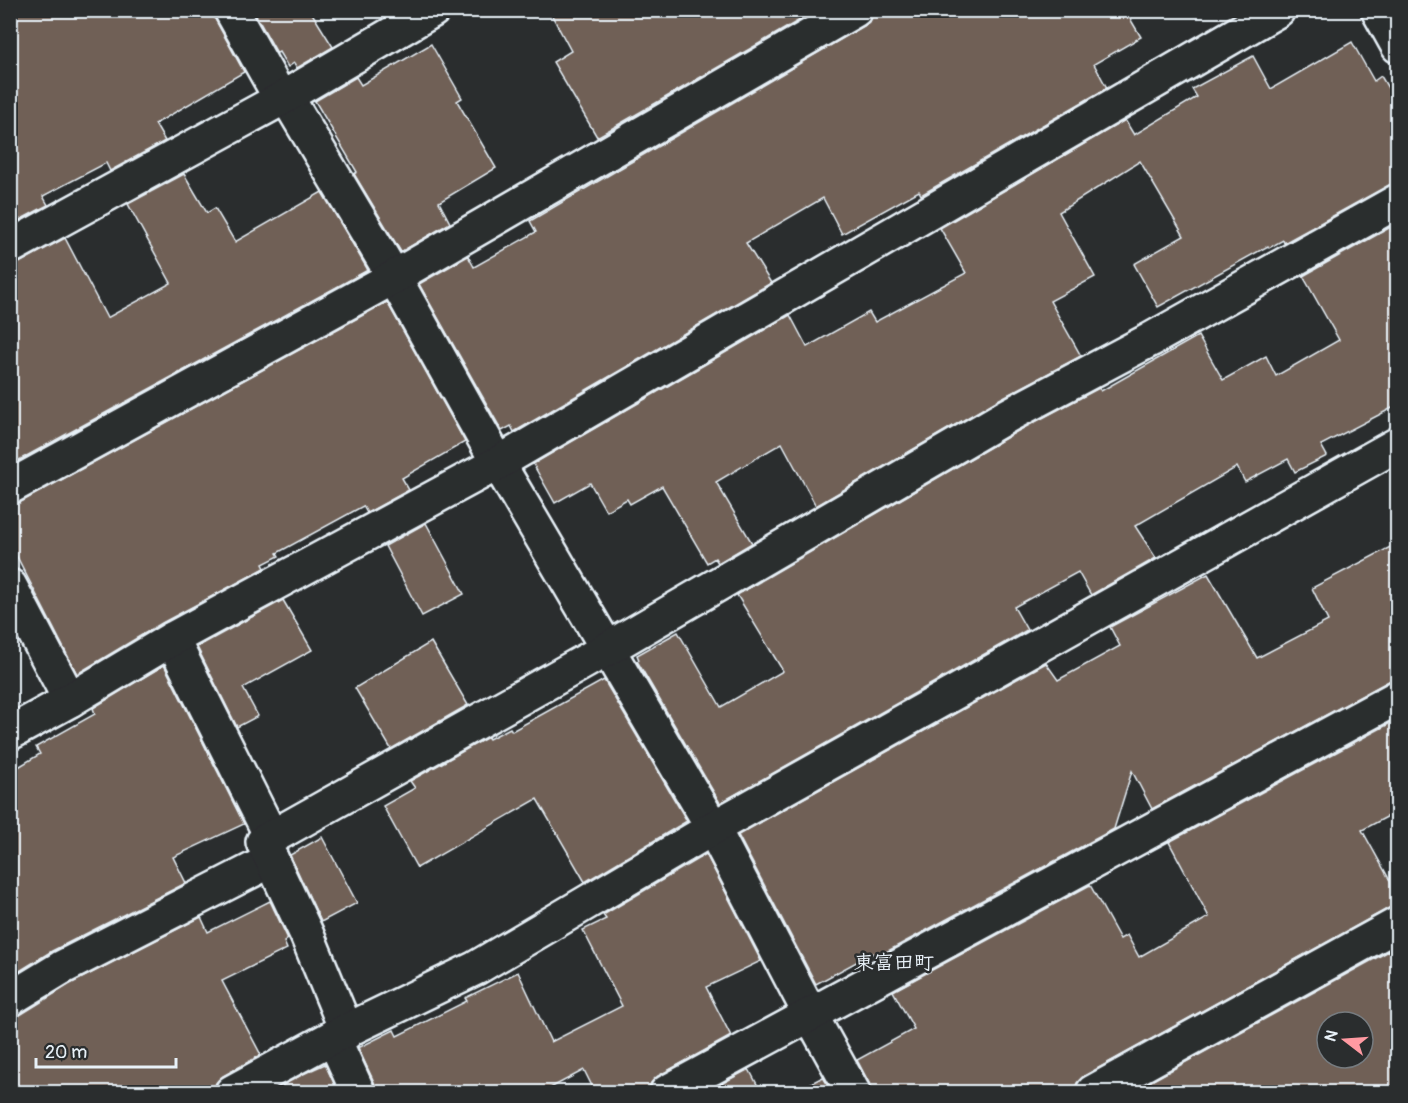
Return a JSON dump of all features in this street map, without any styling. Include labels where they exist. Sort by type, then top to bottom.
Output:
[{"type":"street","points":[[231,10],[394,277],[498,463],[713,828],[853,1092]]},
{"type":"street","points":[[10,247],[283,98],[434,10]]},
{"type":"street","points":[[10,487],[394,277],[855,10]]},
{"type":"street","points":[[10,733],[172,639],[498,463],[1278,10]]},
{"type":"street","points":[[1378,10],[1398,46]]},
{"type":"street","points":[[10,999],[1007,416],[1150,340],[1398,201]]},
{"type":"street","points":[[232,1092],[340,1035],[476,968],[713,828],[1398,444]]},
{"type":"street","points":[[10,586],[70,700]]},
{"type":"street","points":[[172,639],[271,848],[307,935],[358,1092]]},
{"type":"street","points":[[667,1092],[1398,697]]},
{"type":"street","points":[[1093,1092],[1398,924]]},
{"type":"building","points":[[10,10],[212,10],[244,72],[155,124],[165,141],[110,171],[106,163],[43,196],[48,205],[10,225]]},
{"type":"building","points":[[253,10],[310,10],[333,47],[297,68],[294,63],[288,67],[279,52],[277,53]]},
{"type":"building","points":[[549,10],[817,10],[597,137],[553,62],[571,51]]},
{"type":"building","points":[[874,10],[1125,10],[1141,37],[1094,64],[1107,88],[921,195],[919,191],[842,234],[823,198],[746,243],[771,283],[514,432],[511,426],[502,431],[419,284],[468,256],[474,267],[536,232],[530,221],[864,26],[871,20]]},
{"type":"building","points":[[1352,42],[1374,81],[1381,76],[1398,105],[1398,182],[1284,243],[1283,240],[1269,248],[1268,246],[1158,307],[1134,264],[1184,236],[1140,161],[1059,212],[1095,277],[1050,301],[1081,356],[998,400],[816,506],[782,443],[716,482],[752,543],[718,563],[715,558],[707,563],[662,486],[630,504],[627,499],[606,511],[590,483],[555,503],[533,464],[790,315],[807,347],[869,312],[875,322],[966,273],[940,228],[1125,120],[1134,135],[1197,97],[1192,89],[1253,56],[1271,89]]},
{"type":"building","points":[[431,44],[462,98],[457,101],[496,168],[439,202],[450,223],[401,252],[354,174],[357,172],[315,101],[356,77],[361,85]]},
{"type":"building","points":[[184,174],[207,213],[215,208],[235,242],[322,192],[368,270],[10,465],[10,266],[65,238],[107,318],[171,283],[128,204]]},
{"type":"building","points":[[1398,223],[1398,405],[1321,445],[1327,456],[1295,472],[1288,459],[1245,482],[1237,467],[1135,526],[1156,558],[1091,595],[1078,572],[1014,607],[1027,630],[720,803],[637,661],[639,660],[637,655],[678,632],[721,707],[783,671],[737,595],[1016,432],[1099,388],[1101,391],[1198,336],[1223,380],[1266,356],[1276,376],[1339,340],[1303,276]]},
{"type":"building","points":[[387,302],[465,442],[402,478],[409,490],[367,513],[363,506],[277,553],[279,556],[263,564],[265,568],[162,623],[77,674],[10,543],[10,506]]},
{"type":"building","points":[[426,523],[464,594],[422,616],[385,546]]},
{"type":"building","points":[[1398,543],[1398,678],[1152,809],[1132,771],[1114,829],[875,958],[873,953],[816,984],[738,835],[1046,663],[1058,680],[1120,646],[1110,627],[1208,574],[1257,658],[1328,621],[1312,588]]},
{"type":"building","points":[[283,600],[312,650],[243,688],[258,716],[237,727],[197,647]]},
{"type":"building","points":[[431,642],[468,705],[391,749],[355,688]]},
{"type":"building","points":[[164,665],[244,824],[173,857],[186,883],[52,951],[10,977],[10,772],[40,754],[36,747],[95,714],[93,708]]},
{"type":"building","points":[[604,680],[687,821],[585,882],[537,799],[417,868],[383,806],[415,788],[410,781],[488,737],[489,739],[510,728],[512,731]]},
{"type":"building","points":[[1398,719],[1398,811],[1362,830],[1398,895],[1398,905],[1084,1076],[1077,1083],[1074,1092],[872,1092],[857,1060],[914,1029],[893,991],[1090,885],[1120,939],[1127,935],[1139,957],[1209,917],[1169,842]]},
{"type":"building","points":[[322,837],[357,903],[321,922],[290,855]]},
{"type":"building","points":[[706,854],[761,961],[706,987],[731,1036],[658,1076],[651,1083],[648,1092],[595,1092],[584,1070],[543,1092],[377,1092],[358,1048],[394,1030],[397,1036],[518,972],[551,1042],[622,1006],[583,930],[606,919],[603,915]]},
{"type":"building","points":[[270,901],[288,939],[284,942],[287,949],[222,981],[261,1055],[223,1076],[216,1083],[213,1092],[10,1092],[10,1018],[20,1015],[70,984],[201,917],[208,932]]},
{"type":"building","points":[[1398,946],[1398,1092],[1131,1092]]},
{"type":"building","points":[[325,1064],[338,1092],[270,1092],[303,1074]]},
{"type":"building","points":[[749,1069],[761,1092],[706,1092]]},
{"type":"building","points":[[823,1077],[832,1092],[794,1092]]},
{"type":"district","name":"東富田町","points":[[894,962]]}]
